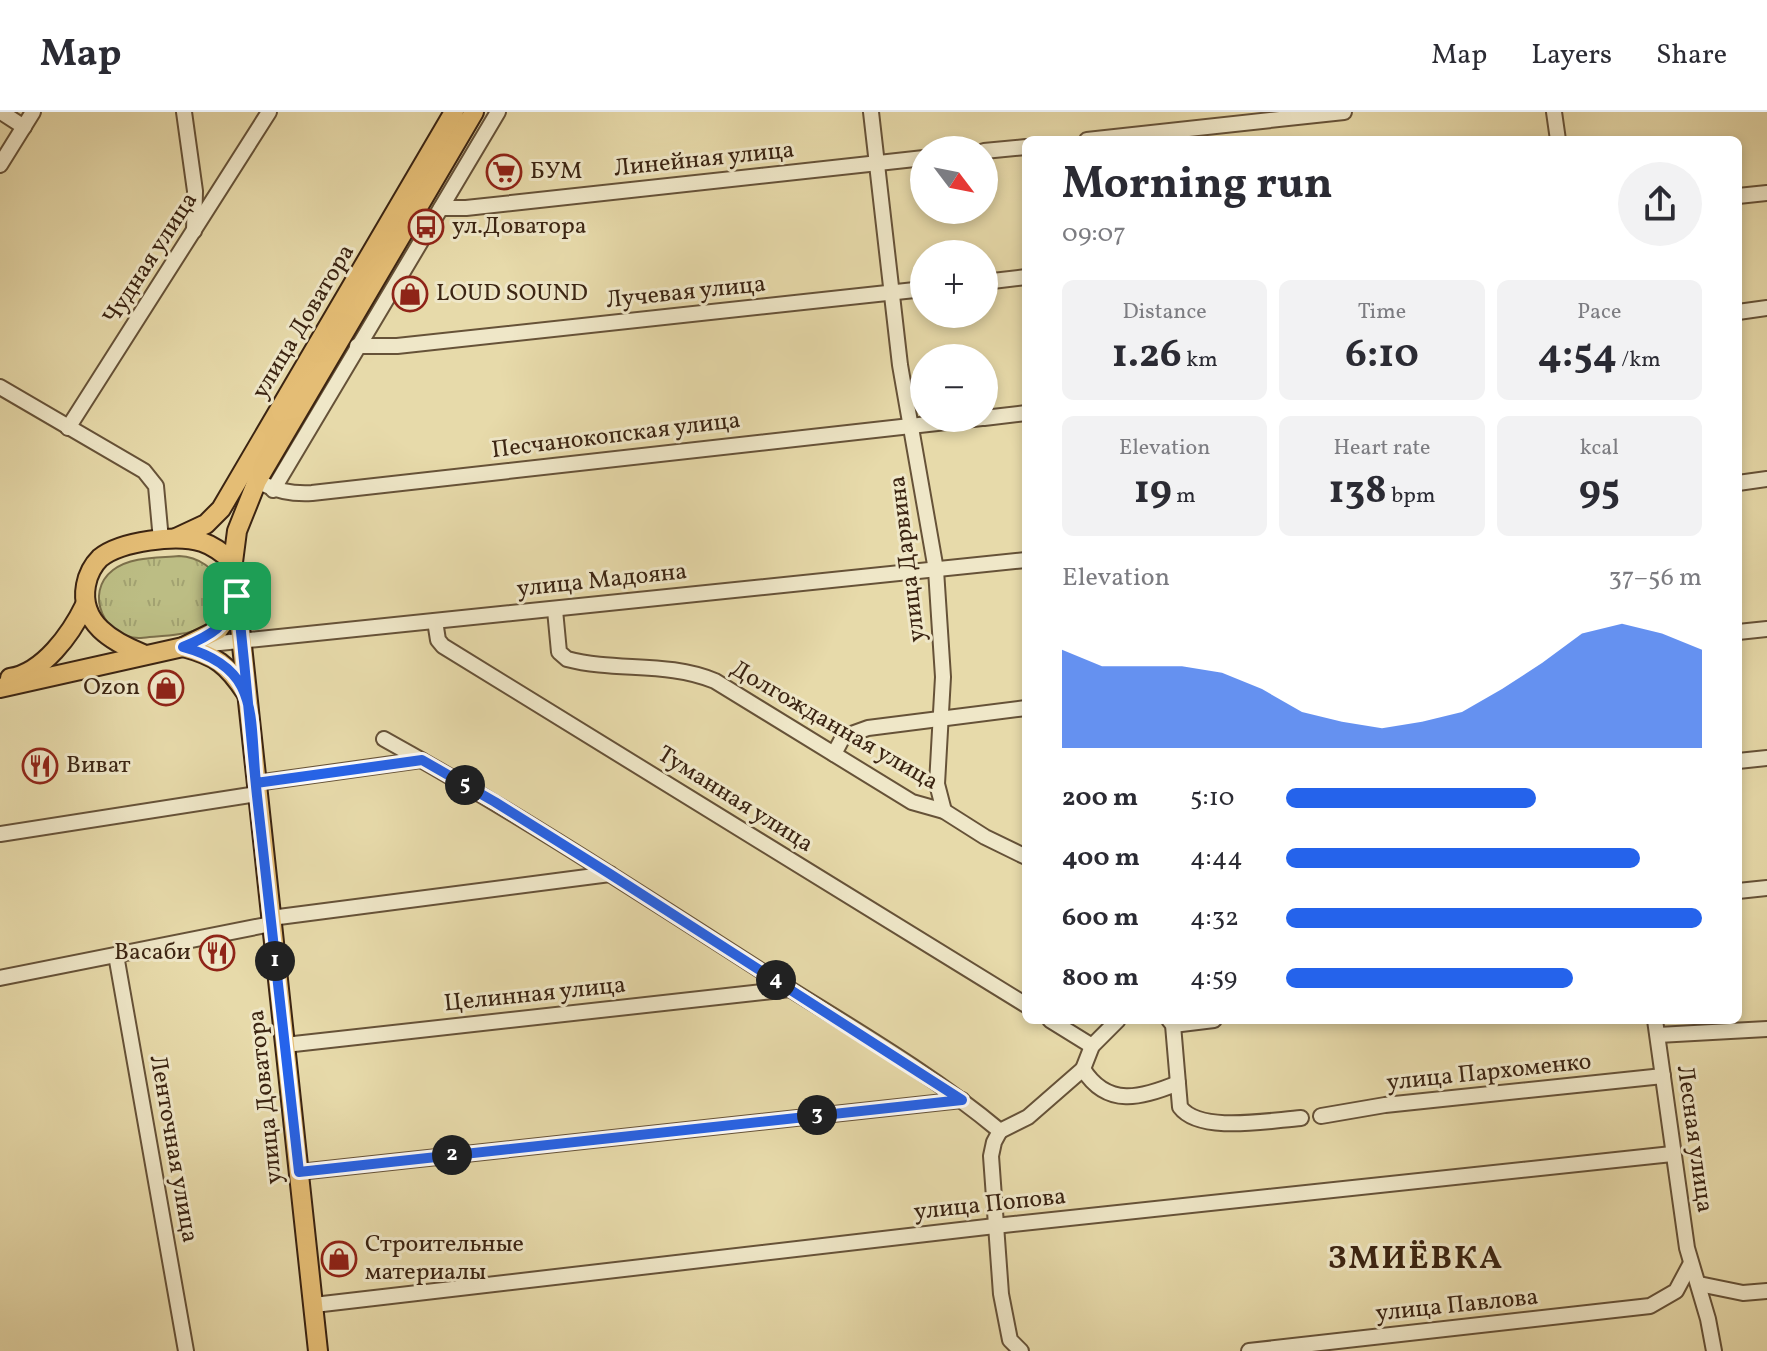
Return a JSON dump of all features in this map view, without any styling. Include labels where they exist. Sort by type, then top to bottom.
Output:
[{"type":"main road","name":"улица Доватора","points":[[168,539],[206,524],[221,509],[454,112]]},
{"type":"main road","name":"улица Доватора","points":[[233,562],[237,531],[474,112]]},
{"type":"main road","points":[[0,679],[22,676],[55,650],[75,626],[85,605],[86,583],[99,559],[116,549],[168,539],[194,540],[212,546],[233,562],[237,596],[232,612],[218,630],[183,647],[0,688]]},
{"type":"main road","name":"улица Доватора","points":[[237,596],[318,1351]]},
{"type":"main road","points":[[85,605],[103,632],[123,646],[143,654]]},
{"type":"main road","points":[[183,647],[206,653],[224,664],[247,694]]},
{"type":"street","points":[[1,112],[24,127]]},
{"type":"street","points":[[0,165],[33,112]]},
{"type":"street","points":[[184,112],[195,191],[194,233]]},
{"type":"street","name":"Чудная улица","points":[[68,428],[269,112]]},
{"type":"street","name":"улица Доватора","points":[[265,485],[357,346],[498,112]]},
{"type":"street","name":"улица Дарвина","points":[[871,112],[890,293],[910,416]]},
{"type":"street","points":[[1124,136],[1344,112]]},
{"type":"street","points":[[1554,112],[1557,136]]},
{"type":"street","points":[[998,150],[1022,147]]},
{"type":"street","name":"Линейная улица","points":[[441,208],[466,208],[910,159]]},
{"type":"street","points":[[1742,196],[1767,193]]},
{"type":"street","points":[[998,280],[1022,277]]},
{"type":"street","name":"Лучевая улица","points":[[357,346],[397,346],[910,291]]},
{"type":"street","points":[[1742,311],[1767,308]]},
{"type":"street","points":[[0,387],[153,479],[168,539]]},
{"type":"street","name":"Песчанокопская улица","points":[[998,416],[1022,413]]},
{"type":"street","name":"Песчанокопская улица","points":[[265,485],[291,493],[312,493],[910,426]]},
{"type":"street","name":"улица Дарвина","points":[[913,432],[936,570],[943,677],[937,784],[944,811]]},
{"type":"street","points":[[1742,482],[1767,479]]},
{"type":"street","name":"улица Мадояна","points":[[183,647],[1022,560]]},
{"type":"street","name":"Долгожданная улица","points":[[555,610],[559,652],[567,659],[669,668],[715,681],[912,802],[944,811],[985,837],[1022,853]]},
{"type":"street","name":"Туманная улица","points":[[435,621],[438,640],[443,646],[1022,1003]]},
{"type":"street","points":[[1742,632],[1767,629]]},
{"type":"street","points":[[834,754],[843,737],[852,733],[1022,708]]},
{"type":"street","points":[[384,739],[495,802],[610,874],[962,1100],[1000,1131]]},
{"type":"street","points":[[1742,761],[1767,758]]},
{"type":"street","points":[[0,834],[422,760]]},
{"type":"street","points":[[0,978],[271,921],[610,874]]},
{"type":"street","points":[[1742,891],[1767,888]]},
{"type":"street","name":"Ленточная улица","points":[[116,955],[186,1351]]},
{"type":"street","name":"Целинная улица","points":[[285,1045],[790,989]]},
{"type":"street","points":[[1056,1024],[1092,1046]]},
{"type":"street","points":[[1021,1351],[1010,1345],[1001,1294],[991,1156],[994,1142],[1000,1131],[1028,1117],[1083,1069],[1092,1046],[1114,1024]]},
{"type":"street","points":[[1171,1024],[1180,1107],[1190,1116],[1201,1121],[1218,1122],[1301,1118]]},
{"type":"street","points":[[1656,1028],[1767,1029]]},
{"type":"street","name":"Лесная улица","points":[[1656,1028],[1672,1154],[1691,1263],[1699,1284],[1714,1351]]},
{"type":"street","points":[[1083,1069],[1093,1084],[1110,1094],[1139,1094],[1178,1083]]},
{"type":"street","name":"улица Пархоменко","points":[[1321,1116],[1385,1105],[1487,1097],[1663,1076]]},
{"type":"street","points":[[299,1172],[962,1100]]},
{"type":"street","name":"улица Попова","points":[[314,1305],[995,1226],[1672,1154]]},
{"type":"street","name":"улица Павлова","points":[[1249,1351],[1630,1310],[1668,1298],[1676,1291],[1691,1263]]},
{"type":"street","points":[[1699,1284],[1743,1293],[1767,1291]]},
{"type":"green space","points":[[179,556],[193,559],[215,573],[223,595],[214,617],[202,627],[189,632],[141,638],[128,637],[108,623],[99,602],[100,591],[113,570],[137,560]]},
{"type":"place","name":"БУМ","points":[[504,172]]},
{"type":"place","name":"ул.Доватора","points":[[426,227]]},
{"type":"place","name":"LOUD SOUND","points":[[410,294]]},
{"type":"place","name":"Ozon","points":[[166,688]]},
{"type":"place","name":"Виват","points":[[40,766]]},
{"type":"place","name":"Васаби","points":[[217,953]]},
{"type":"place","name":"Строительные материалы","points":[[339,1259]]},
{"type":"district","name":"ЗМИЁВКА","points":[[1416,1260]]},
{"type":"route","points":[[237,596],[232,612],[218,630],[183,647],[206,653],[224,664],[247,694],[256,783],[422,760],[610,874],[962,1100],[299,1172],[257,794],[247,694],[245,671],[237,596]]}]
